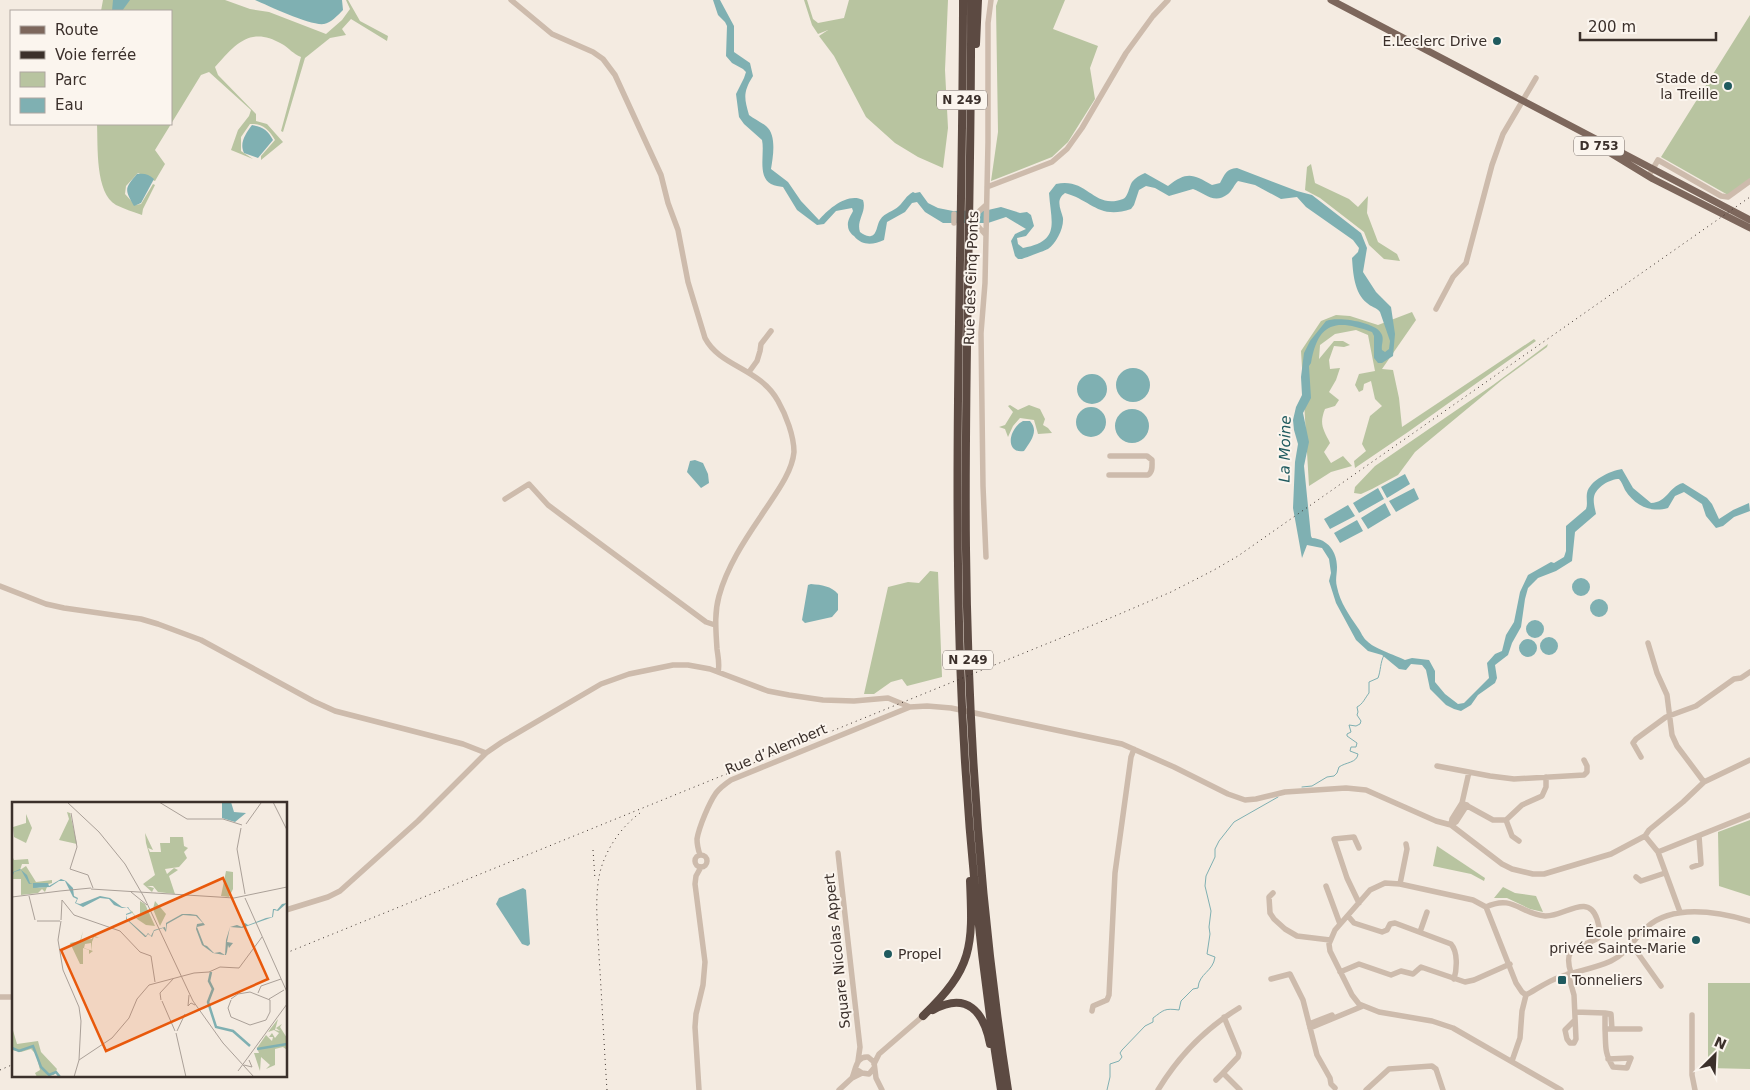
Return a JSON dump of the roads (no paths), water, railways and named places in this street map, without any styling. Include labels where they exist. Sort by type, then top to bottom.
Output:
[{"type":"highway","name":"N 249","points":[[959,0],[960,25],[963,31]]},
{"type":"highway","name":"N 249","points":[[963,0],[966,514],[969,671],[974,774],[983,888],[1008,1090]]},
{"type":"highway","name":"N 249","points":[[965,208],[971,62],[971,0]]},
{"type":"highway","name":"N 249","points":[[971,62],[975,56],[978,0]]},
{"type":"highway","name":"N 249","points":[[965,225],[958,491],[958,588],[962,702],[972,849],[986,982],[1001,1090]]},
{"type":"highway","name":"N 249","points":[[923,1016],[940,999],[960,974],[968,953],[972,925],[969,857],[972,849]]},
{"type":"highway","name":"N 249","points":[[923,1016],[942,1005],[955,1003],[968,1006],[978,1012],[985,1024],[996,1076],[1000,1081]]},
{"type":"main road","name":"D 753","points":[[1331,0],[1720,205],[1750,228]]},
{"type":"main road","name":"D 753","points":[[1545,113],[1653,179],[1714,210],[1740,219],[1750,220]]},
{"type":"street","points":[[511,0],[552,34],[583,47],[603,59],[615,75],[661,175],[668,203],[678,230],[688,282],[705,338],[709,346],[719,355],[749,372],[766,385],[779,402],[789,428],[794,453],[787,474],[747,538],[727,574],[718,597],[715,625],[718,672]]},
{"type":"street","name":"Rue des Cinq Ponts","points":[[986,557],[981,342],[987,187],[988,23],[991,0]]},
{"type":"street","points":[[987,187],[1052,162],[1067,149],[1082,128],[1126,53],[1153,16],[1168,0]]},
{"type":"street","points":[[1436,309],[1453,277],[1466,262],[1492,165],[1503,134],[1536,78]]},
{"type":"street","points":[[1653,179],[1650,173],[1658,160],[1721,196],[1728,197],[1750,182]]},
{"type":"street","points":[[965,225],[986,202]]},
{"type":"street","points":[[954,214],[965,225],[985,236]]},
{"type":"street","points":[[749,372],[757,361],[761,344],[771,331]]},
{"type":"street","points":[[1110,456],[1146,456],[1152,460],[1152,466],[1148,475],[1110,475]]},
{"type":"street","points":[[506,499],[529,484],[548,505],[700,617],[715,625]]},
{"type":"street","points":[[0,586],[46,604],[119,615],[158,624],[201,640],[313,701],[335,710],[463,744],[486,753]]},
{"type":"street","points":[[1648,643],[1657,673],[1667,694],[1672,734],[1677,746],[1704,782]]},
{"type":"street","points":[[288,909],[328,897],[340,891],[418,821],[486,753],[613,679],[673,665],[700,667],[768,691],[789,695],[823,700],[888,698],[910,707],[934,706],[951,708],[1109,742],[1134,749],[1245,800],[1285,792],[1346,788],[1373,792],[1429,818],[1451,825],[1502,864],[1512,869],[1533,874],[1544,874],[1601,858],[1645,836],[1649,830],[1704,782],[1750,760]]},
{"type":"street","points":[[1641,757],[1633,743],[1644,733],[1670,716],[1696,706],[1734,679],[1741,678],[1750,672]]},
{"type":"street","name":"Rue d’Alembert","points":[[700,855],[697,841],[699,833],[716,792],[723,785],[731,780],[910,707]]},
{"type":"street","points":[[1092,1011],[1093,1006],[1107,1000],[1109,995],[1115,873],[1134,749]]},
{"type":"street","points":[[1437,766],[1514,779],[1584,775],[1587,772],[1588,766],[1584,760]]},
{"type":"street","points":[[1451,825],[1452,819],[1464,804],[1469,772]]},
{"type":"street","points":[[1464,804],[1493,820],[1506,820],[1522,805],[1542,796],[1545,792],[1546,777]]},
{"type":"street","points":[[1658,852],[1750,815]]},
{"type":"street","points":[[1506,820],[1512,836],[1519,841]]},
{"type":"street","points":[[1645,836],[1658,852],[1680,912]]},
{"type":"street","points":[[1692,867],[1700,864],[1699,836]]},
{"type":"street","points":[[1359,903],[1347,878],[1334,839],[1354,838],[1360,848]]},
{"type":"street","points":[[1400,884],[1406,844]]},
{"type":"street","name":"Square Nicolas Appert","points":[[838,853],[860,1047],[858,1064],[852,1078]]},
{"type":"street","points":[[699,1090],[695,1027],[696,1014],[704,985],[705,962],[695,884],[696,876],[701,867],[706,865],[708,859],[704,855],[696,857],[695,861],[697,866],[701,867]]},
{"type":"street","points":[[1636,877],[1641,881],[1666,873]]},
{"type":"street","points":[[1526,995],[1516,983],[1486,907],[1473,900],[1400,884],[1385,883],[1370,890],[1335,930],[1330,940],[1330,951],[1340,972],[1352,995],[1361,1005],[1379,1012],[1432,1021],[1453,1028],[1561,1090]]},
{"type":"street","points":[[1326,886],[1340,924]]},
{"type":"street","points":[[1273,893],[1269,897],[1270,913],[1285,929],[1297,936],[1330,940]]},
{"type":"street","points":[[1486,907],[1499,902],[1508,902],[1531,913],[1552,916],[1582,906],[1593,910],[1600,933],[1598,938],[1574,948],[1569,953],[1567,962],[1574,995],[1575,1020]]},
{"type":"street","points":[[1420,932],[1427,912]]},
{"type":"street","points":[[1512,1061],[1520,1038],[1522,1010],[1526,995],[1557,978],[1610,962],[1623,955],[1648,925],[1665,916],[1680,912],[1720,914],[1750,921]]},
{"type":"street","points":[[1348,916],[1354,922],[1382,932],[1387,930],[1390,924],[1395,923],[1451,944],[1454,947],[1456,973],[1454,980]]},
{"type":"street","points":[[1632,945],[1660,986]]},
{"type":"street","points":[[1340,972],[1359,964],[1391,975],[1401,971],[1413,974],[1420,967],[1464,982],[1474,980],[1510,964]]},
{"type":"street","points":[[1271,979],[1290,974],[1303,1000],[1317,1055],[1334,1088]]},
{"type":"street","points":[[1310,1026],[1361,1005]]},
{"type":"street","points":[[1158,1090],[1170,1070],[1198,1039],[1224,1017],[1240,1008]]},
{"type":"street","points":[[1575,1012],[1612,1014],[1606,1054],[1608,1059]]},
{"type":"street","points":[[1692,1015],[1692,1075],[1695,1090]]},
{"type":"street","points":[[876,1078],[865,1074],[858,1064],[863,1057],[879,1054],[923,1016]]},
{"type":"street","points":[[1216,1080],[1238,1057],[1239,1052],[1224,1017]]},
{"type":"street","points":[[1609,1029],[1640,1029]]},
{"type":"street","name":"Square Nicolas Appert","points":[[860,1047],[868,1057]]},
{"type":"street","points":[[839,1090],[852,1078],[871,1073],[879,1054]]},
{"type":"street","points":[[868,1057],[874,1066],[876,1078],[882,1090]]},
{"type":"street","points":[[1366,1090],[1389,1069],[1432,1066],[1436,1069],[1442,1090]]},
{"type":"street","points":[[1223,1073],[1240,1090]]},
{"type":"water","points":[[113,0],[130,0],[123,10],[112,10]]},
{"type":"water","points":[[255,0],[342,0],[343,10],[329,22],[318,24],[290,15]]},
{"type":"water","points":[[713,0],[720,0],[734,26],[734,52],[750,63],[753,76],[747,86],[746,104],[749,115],[766,126],[772,135],[773,158],[771,169],[788,182],[801,201],[819,220],[839,203],[851,198],[857,198],[863,200],[864,204],[859,224],[860,232],[871,236],[875,234],[879,222],[884,215],[897,208],[913,192],[920,192],[928,203],[938,208],[953,211],[988,210],[1001,207],[1020,213],[1027,212],[1031,215],[1034,226],[1026,236],[1017,238],[1018,244],[1023,248],[1043,241],[1048,235],[1052,222],[1049,193],[1056,184],[1067,183],[1076,185],[1097,197],[1113,201],[1125,198],[1132,182],[1145,173],[1168,186],[1185,176],[1200,178],[1212,185],[1220,183],[1228,171],[1237,168],[1312,195],[1361,233],[1367,248],[1363,272],[1376,292],[1391,307],[1395,334],[1393,356],[1382,363],[1378,363],[1374,358],[1374,336],[1372,332],[1349,325],[1339,325],[1324,331],[1314,349],[1309,366],[1311,398],[1303,413],[1309,442],[1304,466],[1311,536],[1323,541],[1333,551],[1337,561],[1336,584],[1340,598],[1366,640],[1379,649],[1405,660],[1412,658],[1429,660],[1435,671],[1435,682],[1445,694],[1458,704],[1464,703],[1489,678],[1487,663],[1495,654],[1502,651],[1506,635],[1514,622],[1520,592],[1528,575],[1564,557],[1566,551],[1566,526],[1586,509],[1587,493],[1596,480],[1622,469],[1633,488],[1651,503],[1661,500],[1674,488],[1683,483],[1707,498],[1719,519],[1749,503],[1750,511],[1734,517],[1723,526],[1716,528],[1706,516],[1702,504],[1684,492],[1675,496],[1668,508],[1656,510],[1644,507],[1629,496],[1619,479],[1604,484],[1595,493],[1596,514],[1575,532],[1572,561],[1556,571],[1538,578],[1528,588],[1521,627],[1508,655],[1495,665],[1497,678],[1495,683],[1478,695],[1471,705],[1461,711],[1454,709],[1446,705],[1430,689],[1426,670],[1422,665],[1411,664],[1406,670],[1399,669],[1382,655],[1368,651],[1356,640],[1336,603],[1329,581],[1331,573],[1329,559],[1322,548],[1307,545],[1302,558],[1293,508],[1295,462],[1298,444],[1293,420],[1296,407],[1302,395],[1301,377],[1304,353],[1310,341],[1326,321],[1339,319],[1357,321],[1379,330],[1383,339],[1382,350],[1385,352],[1389,349],[1390,341],[1380,312],[1363,299],[1357,288],[1352,258],[1359,248],[1353,240],[1306,207],[1297,197],[1281,199],[1255,185],[1238,181],[1228,194],[1218,198],[1210,197],[1193,189],[1169,196],[1155,188],[1146,186],[1139,190],[1131,209],[1120,212],[1103,211],[1065,193],[1059,202],[1063,222],[1057,240],[1048,249],[1022,259],[1018,259],[1015,256],[1011,241],[1015,234],[1026,229],[1006,217],[988,223],[943,223],[925,212],[917,202],[912,203],[905,212],[887,222],[884,240],[872,244],[861,242],[849,229],[848,222],[853,211],[852,208],[836,211],[824,224],[817,225],[797,210],[783,187],[772,185],[764,176],[762,140],[739,117],[736,94],[746,72],[732,63],[726,56],[727,26],[718,15]]},
{"type":"water","points":[[252,125],[265,130],[273,140],[258,158],[244,153],[242,146],[244,138]]},
{"type":"water","points":[[137,174],[146,174],[154,179],[141,203],[134,206],[127,189]]},
{"type":"water","points":[[1133,368],[1140,369],[1145,373],[1149,378],[1149,392],[1145,397],[1140,401],[1133,402],[1126,401],[1121,397],[1117,392],[1116,385],[1117,378],[1121,373],[1126,369]]},
{"type":"water","points":[[1092,374],[1098,375],[1106,383],[1106,395],[1098,403],[1092,404],[1086,403],[1078,395],[1077,389],[1078,383],[1086,375]]},
{"type":"water","points":[[1091,407],[1102,411],[1106,422],[1102,433],[1091,437],[1080,433],[1076,422],[1080,411]]},
{"type":"water","points":[[1132,409],[1139,410],[1144,414],[1148,419],[1148,433],[1144,438],[1139,442],[1132,443],[1125,442],[1120,438],[1116,433],[1115,426],[1116,419],[1120,414],[1125,410]]},
{"type":"water","points":[[1023,421],[1030,421],[1034,432],[1024,451],[1018,451],[1011,445],[1011,440],[1014,429]]},
{"type":"water","points":[[695,460],[703,463],[708,474],[709,483],[701,488],[687,472],[690,461]]},
{"type":"water","points":[[1405,474],[1410,484],[1387,498],[1381,487]]},
{"type":"water","points":[[1378,488],[1384,499],[1359,513],[1353,503]]},
{"type":"water","points":[[1414,488],[1419,499],[1396,512],[1389,501]]},
{"type":"water","points":[[1385,503],[1391,515],[1368,529],[1361,518]]},
{"type":"water","points":[[1348,505],[1355,516],[1330,529],[1324,519]]},
{"type":"water","points":[[1357,520],[1363,531],[1340,543],[1334,533]]},
{"type":"water","points":[[1581,578],[1587,581],[1590,587],[1587,593],[1581,596],[1575,593],[1572,587],[1575,581]]},
{"type":"water","points":[[808,585],[826,586],[835,591],[838,594],[838,610],[832,617],[805,623],[802,620]]},
{"type":"water","points":[[1599,599],[1605,602],[1608,608],[1605,614],[1599,617],[1593,614],[1590,608],[1593,602]]},
{"type":"water","points":[[1535,620],[1541,623],[1544,629],[1541,635],[1535,638],[1529,635],[1526,629],[1529,623]]},
{"type":"water","points":[[1549,637],[1555,640],[1558,646],[1555,652],[1549,655],[1543,652],[1540,646],[1543,640]]},
{"type":"water","points":[[1528,639],[1534,642],[1537,648],[1534,654],[1528,657],[1522,654],[1519,648],[1522,642]]},
{"type":"water","points":[[523,888],[526,890],[530,944],[528,946],[522,944],[496,904],[499,898]]},
{"type":"waterway","points":[[1302,787],[1312,786],[1327,777],[1334,776],[1339,767],[1356,759],[1358,754],[1350,751],[1351,747],[1356,747],[1357,743],[1347,736],[1351,732],[1349,725],[1356,726],[1360,724],[1361,721],[1357,715],[1357,707],[1369,693],[1369,682],[1378,678],[1384,655]]},
{"type":"waterway","points":[[1107,1090],[1110,1064],[1119,1061],[1122,1057],[1120,1053],[1122,1050],[1145,1026],[1153,1022],[1153,1018],[1164,1010],[1179,1010],[1181,1001],[1193,989],[1198,988],[1201,979],[1214,962],[1215,957],[1207,954],[1211,911],[1205,886],[1206,876],[1215,857],[1215,849],[1219,841],[1234,822],[1278,797]]},
{"type":"railway","points":[[288,952],[1115,616],[1171,592],[1214,570],[1238,556],[1750,197]]},
{"type":"railway","points":[[607,1090],[597,924],[598,882],[610,847],[627,825],[640,813]]},
{"type":"railway","points":[[593,850],[595,879]]},
{"type":"railway","points":[[0,1070],[12,1065]]},
{"type":"place","name":"E.Leclerc Drive","points":[[1497,41]]},
{"type":"place","name":"Stade de la Treille","points":[[1728,86]]},
{"type":"place","name":"École primaire privée Sainte-Marie","points":[[1696,940]]},
{"type":"place","name":"Propel","points":[[888,954]]},
{"type":"place","name":"Tonneliers","points":[[1562,980]]},
{"type":"water label","name":"La Moine","points":[[1285,449]]}]
